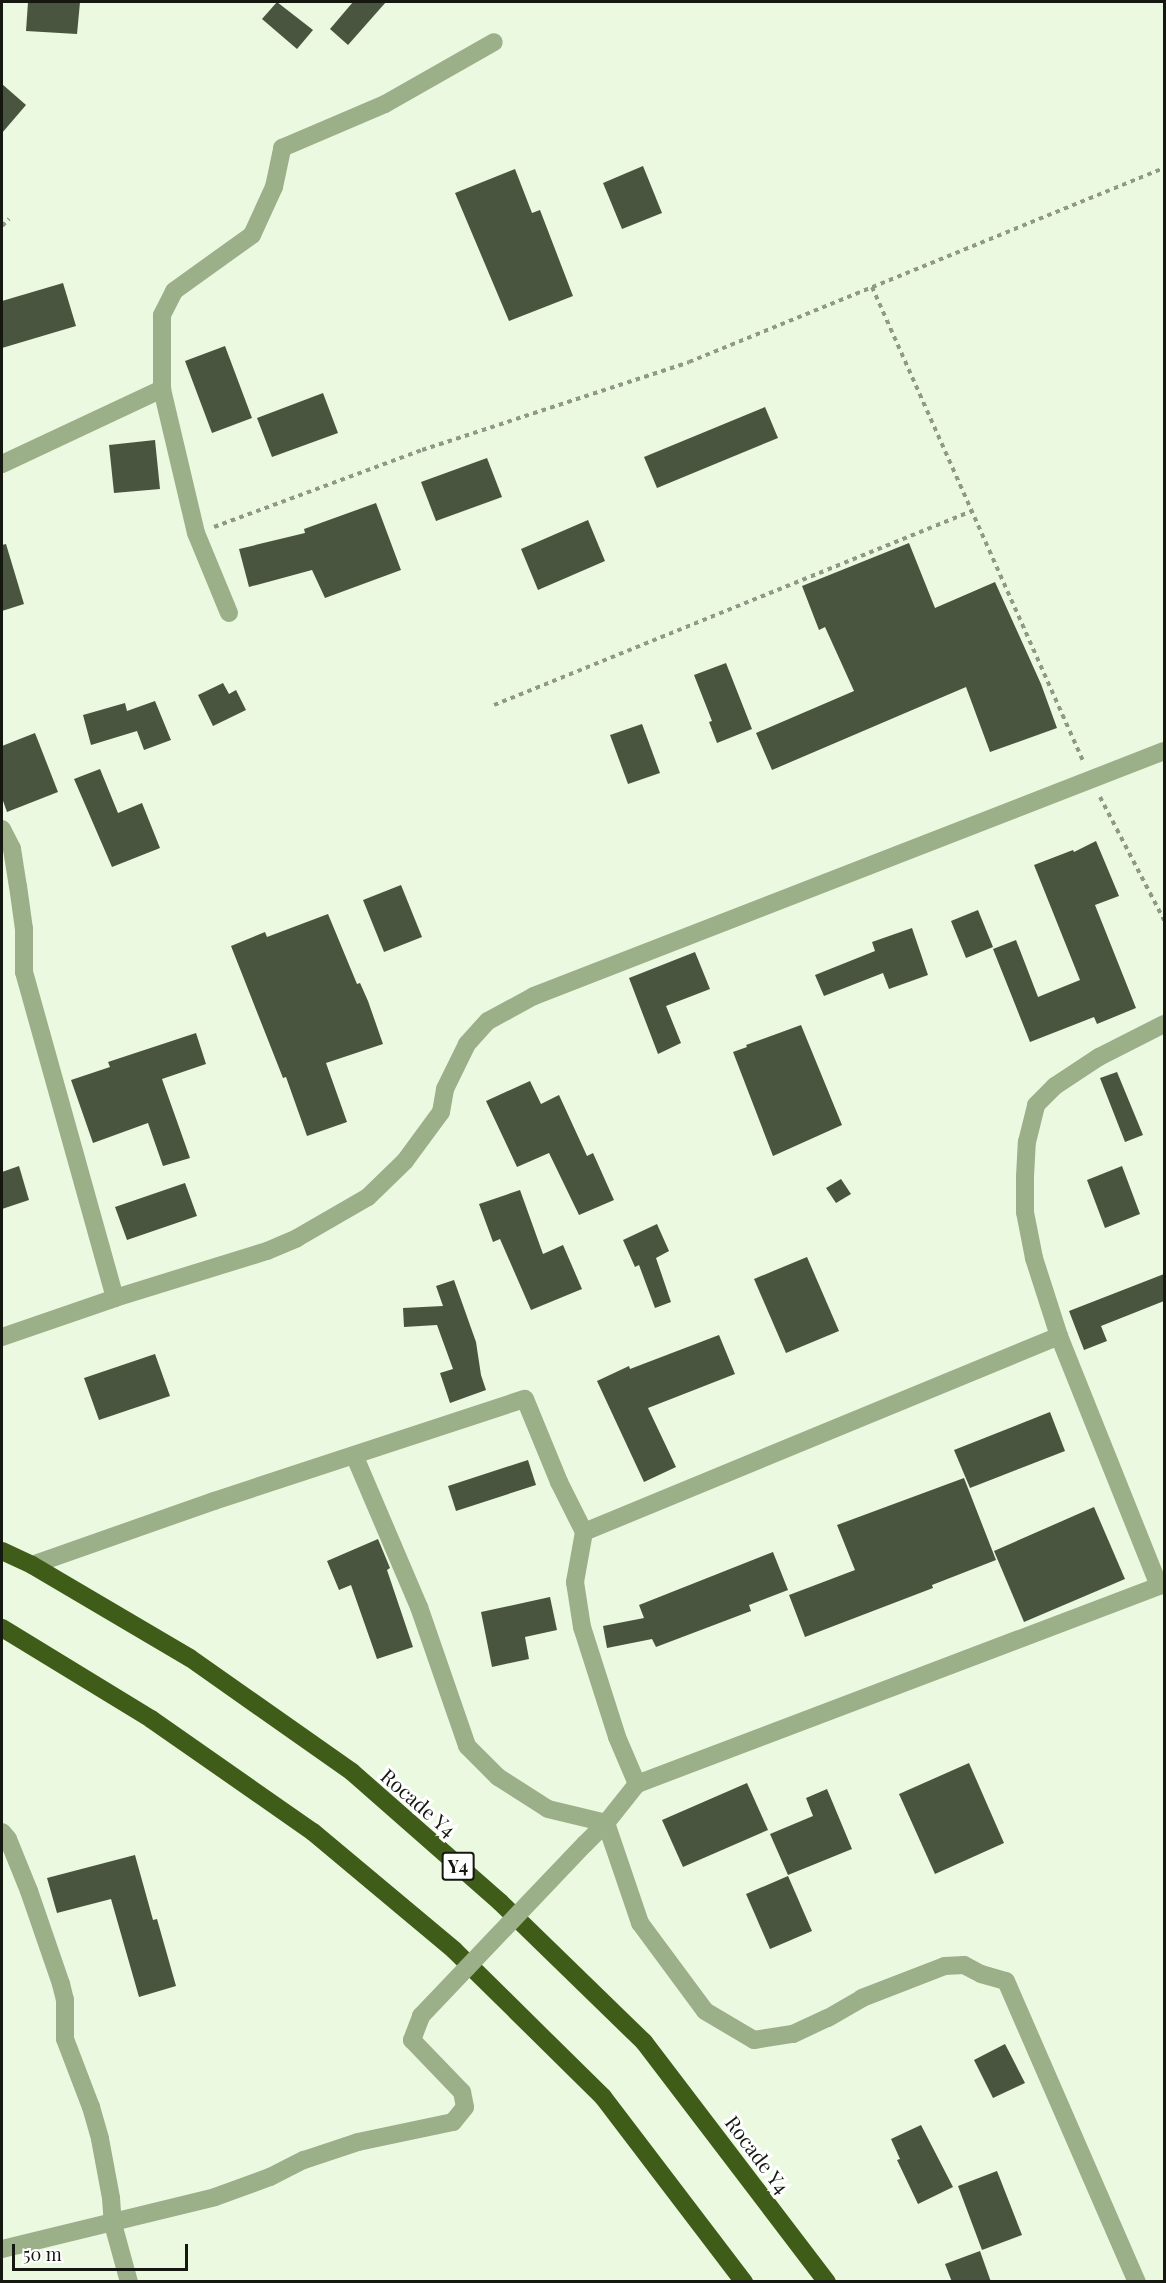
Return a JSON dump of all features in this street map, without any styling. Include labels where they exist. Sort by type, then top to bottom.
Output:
[{"type":"highway","name":"Rocade Y4","points":[[2,1551],[32,1565],[190,1658],[352,1772],[500,1902],[644,2042],[827,2282]]},
{"type":"highway","points":[[2,1628],[151,1719],[313,1832],[454,1950],[603,2097],[744,2282]]},
{"type":"street","points":[[230,613],[196,533],[162,389],[162,315],[174,291],[252,235],[274,187],[282,148],[386,104],[494,42]]},
{"type":"street","points":[[2,464],[162,389]]},
{"type":"street","points":[[2,1337],[115,1298],[267,1251],[297,1238],[368,1197],[405,1161],[441,1112],[445,1089],[467,1044],[488,1021],[534,996],[1164,751]]},
{"type":"street","points":[[2,829],[12,849],[18,885],[24,929],[24,972],[115,1298]]},
{"type":"street","points":[[2,2249],[112,2224],[215,2197],[270,2177],[304,2160],[358,2142],[453,2122],[465,2107],[462,2092],[451,2077],[412,2040],[421,2016],[606,1822],[637,1784],[1162,1585],[1059,1336],[1034,1258],[1025,1212],[1027,1142],[1036,1105],[1055,1086],[1099,1057],[1164,1024]]},
{"type":"street","points":[[584,1532],[1059,1336]]},
{"type":"street","points":[[32,1565],[214,1501],[355,1457],[525,1399],[559,1482],[584,1532],[575,1582],[582,1627],[618,1737],[637,1784]]},
{"type":"street","points":[[355,1457],[419,1607],[467,1746],[498,1777],[548,1809],[606,1822]]},
{"type":"street","points":[[606,1822],[640,1923],[705,2011],[754,2040],[793,2034],[828,2018],[862,1998],[945,1966],[964,1965],[981,1974],[1006,1981],[1137,2282]]},
{"type":"street","points":[[2,1832],[8,1839],[29,1891],[58,1974],[65,2000],[65,2039],[91,2107],[100,2139],[111,2199],[112,2224],[129,2282]]},
{"type":"path","points":[[196,533],[422,450],[689,362],[1164,168]]},
{"type":"path","points":[[2,226],[9,219]]},
{"type":"path","points":[[872,287],[1091,779],[1164,920]]},
{"type":"path","points":[[494,705],[972,511]]},
{"type":"building","points":[[28,2],[80,2],[77,34],[26,31]]},
{"type":"building","points":[[277,2],[313,30],[297,49],[262,19]]},
{"type":"building","points":[[353,2],[386,2],[348,45],[330,29]]},
{"type":"building","points":[[2,84],[26,105],[2,133]]},
{"type":"building","points":[[643,166],[662,213],[622,229],[603,183]]},
{"type":"building","points":[[515,169],[532,213],[540,210],[573,296],[509,321],[455,193]]},
{"type":"building","points":[[63,283],[76,326],[2,348],[2,301]]},
{"type":"building","points":[[225,346],[252,418],[212,433],[185,361]]},
{"type":"building","points":[[323,393],[338,433],[272,457],[257,418]]},
{"type":"building","points":[[765,407],[778,438],[657,488],[644,457]]},
{"type":"building","points":[[155,440],[160,489],[114,493],[109,445]]},
{"type":"building","points":[[487,458],[502,497],[436,521],[421,482]]},
{"type":"building","points":[[376,503],[401,570],[325,598],[312,570],[249,587],[239,549],[305,533],[304,529]]},
{"type":"building","points":[[588,520],[605,561],[538,590],[521,549]]},
{"type":"building","points":[[909,543],[935,608],[995,582],[1041,684],[1057,728],[990,752],[966,687],[772,770],[756,733],[854,691],[825,627],[819,630],[802,586]]},
{"type":"building","points":[[6,544],[24,604],[2,611],[2,545]]},
{"type":"building","points":[[726,663],[752,729],[717,743],[709,722],[712,721],[694,675]]},
{"type":"building","points":[[223,683],[229,694],[236,690],[246,710],[213,726],[198,695]]},
{"type":"building","points":[[155,701],[171,740],[144,750],[137,731],[91,745],[83,715],[125,703],[127,711]]},
{"type":"building","points":[[642,724],[660,773],[628,784],[610,735]]},
{"type":"building","points":[[35,733],[58,792],[7,812],[2,798],[2,746]]},
{"type":"building","points":[[100,769],[118,813],[142,803],[160,848],[112,867],[74,779]]},
{"type":"building","points":[[1096,841],[1119,896],[1095,905],[1136,1008],[1097,1024],[1094,1017],[1030,1042],[993,949],[1016,940],[1038,997],[1080,980],[1034,865],[1073,850],[1074,852]]},
{"type":"building","points":[[401,885],[422,937],[384,952],[363,900]]},
{"type":"building","points":[[978,910],[993,947],[966,958],[951,921]]},
{"type":"building","points":[[328,914],[357,984],[360,983],[368,1001],[383,1044],[326,1063],[347,1122],[307,1136],[286,1077],[283,1078],[231,946],[265,932],[267,937]]},
{"type":"building","points":[[912,928],[928,975],[889,989],[883,973],[824,996],[815,975],[875,951],[872,942]]},
{"type":"building","points":[[695,952],[710,989],[666,1006],[681,1043],[658,1054],[629,978]]},
{"type":"building","points":[[801,1025],[842,1125],[773,1156],[733,1052]]},
{"type":"building","points":[[196,1033],[206,1064],[162,1079],[190,1158],[163,1166],[148,1123],[93,1143],[71,1080],[110,1067],[108,1062]]},
{"type":"building","points":[[1117,1072],[1143,1135],[1125,1142],[1100,1078]]},
{"type":"building","points":[[530,1081],[541,1104],[559,1095],[587,1156],[593,1153],[614,1200],[579,1215],[549,1153],[517,1167],[486,1101]]},
{"type":"building","points":[[19,1166],[29,1200],[2,1209],[2,1172]]},
{"type":"building","points":[[1122,1166],[1140,1214],[1105,1228],[1087,1180]]},
{"type":"building","points":[[841,1179],[851,1194],[836,1203],[826,1188]]},
{"type":"building","points":[[185,1183],[197,1216],[127,1240],[115,1207]]},
{"type":"building","points":[[520,1190],[543,1254],[563,1245],[582,1289],[531,1310],[500,1239],[493,1242],[479,1204]]},
{"type":"building","points":[[657,1224],[669,1251],[656,1258],[671,1302],[655,1308],[639,1265],[635,1267],[623,1240]]},
{"type":"building","points":[[807,1257],[839,1331],[786,1353],[754,1279]]},
{"type":"building","points":[[1164,1274],[1164,1301],[1101,1326],[1107,1341],[1084,1350],[1069,1311]]},
{"type":"building","points":[[454,1280],[476,1342],[481,1375],[486,1390],[450,1403],[440,1373],[453,1369],[437,1325],[404,1327],[403,1308],[443,1306],[436,1286]]},
{"type":"building","points":[[719,1335],[735,1374],[648,1408],[676,1467],[644,1482],[597,1381],[629,1366],[630,1369]]},
{"type":"building","points":[[155,1354],[170,1396],[99,1420],[84,1378]]},
{"type":"building","points":[[1050,1412],[1065,1451],[970,1488],[954,1450]]},
{"type":"building","points":[[528,1460],[536,1485],[456,1511],[448,1486]]},
{"type":"building","points":[[964,1478],[996,1560],[932,1585],[933,1588],[805,1637],[789,1595],[855,1570],[837,1525]]},
{"type":"building","points":[[1094,1507],[1125,1579],[1024,1622],[994,1551]]},
{"type":"building","points":[[378,1539],[390,1568],[387,1570],[413,1647],[377,1659],[351,1585],[339,1590],[327,1561]]},
{"type":"building","points":[[773,1552],[788,1590],[749,1605],[751,1611],[656,1647],[652,1639],[607,1648],[603,1626],[644,1618],[639,1605]]},
{"type":"building","points":[[550,1597],[557,1630],[525,1637],[529,1659],[492,1667],[481,1612]]},
{"type":"building","points":[[969,1763],[1004,1843],[935,1874],[899,1794]]},
{"type":"building","points":[[747,1783],[768,1830],[683,1867],[662,1820]]},
{"type":"building","points":[[827,1789],[852,1849],[788,1875],[770,1834],[813,1816],[806,1798]]},
{"type":"building","points":[[135,1855],[153,1920],[157,1919],[176,1986],[139,1997],[111,1899],[57,1913],[47,1878]]},
{"type":"building","points":[[788,1876],[812,1931],[770,1949],[746,1894]]},
{"type":"building","points":[[1005,2044],[1025,2083],[993,2098],[974,2060]]},
{"type":"building","points":[[921,2125],[953,2187],[918,2204],[897,2160],[900,2159],[891,2139]]},
{"type":"building","points":[[997,2171],[1022,2235],[982,2250],[958,2186]]},
{"type":"building","points":[[980,2251],[991,2282],[952,2282],[945,2264]]}]
